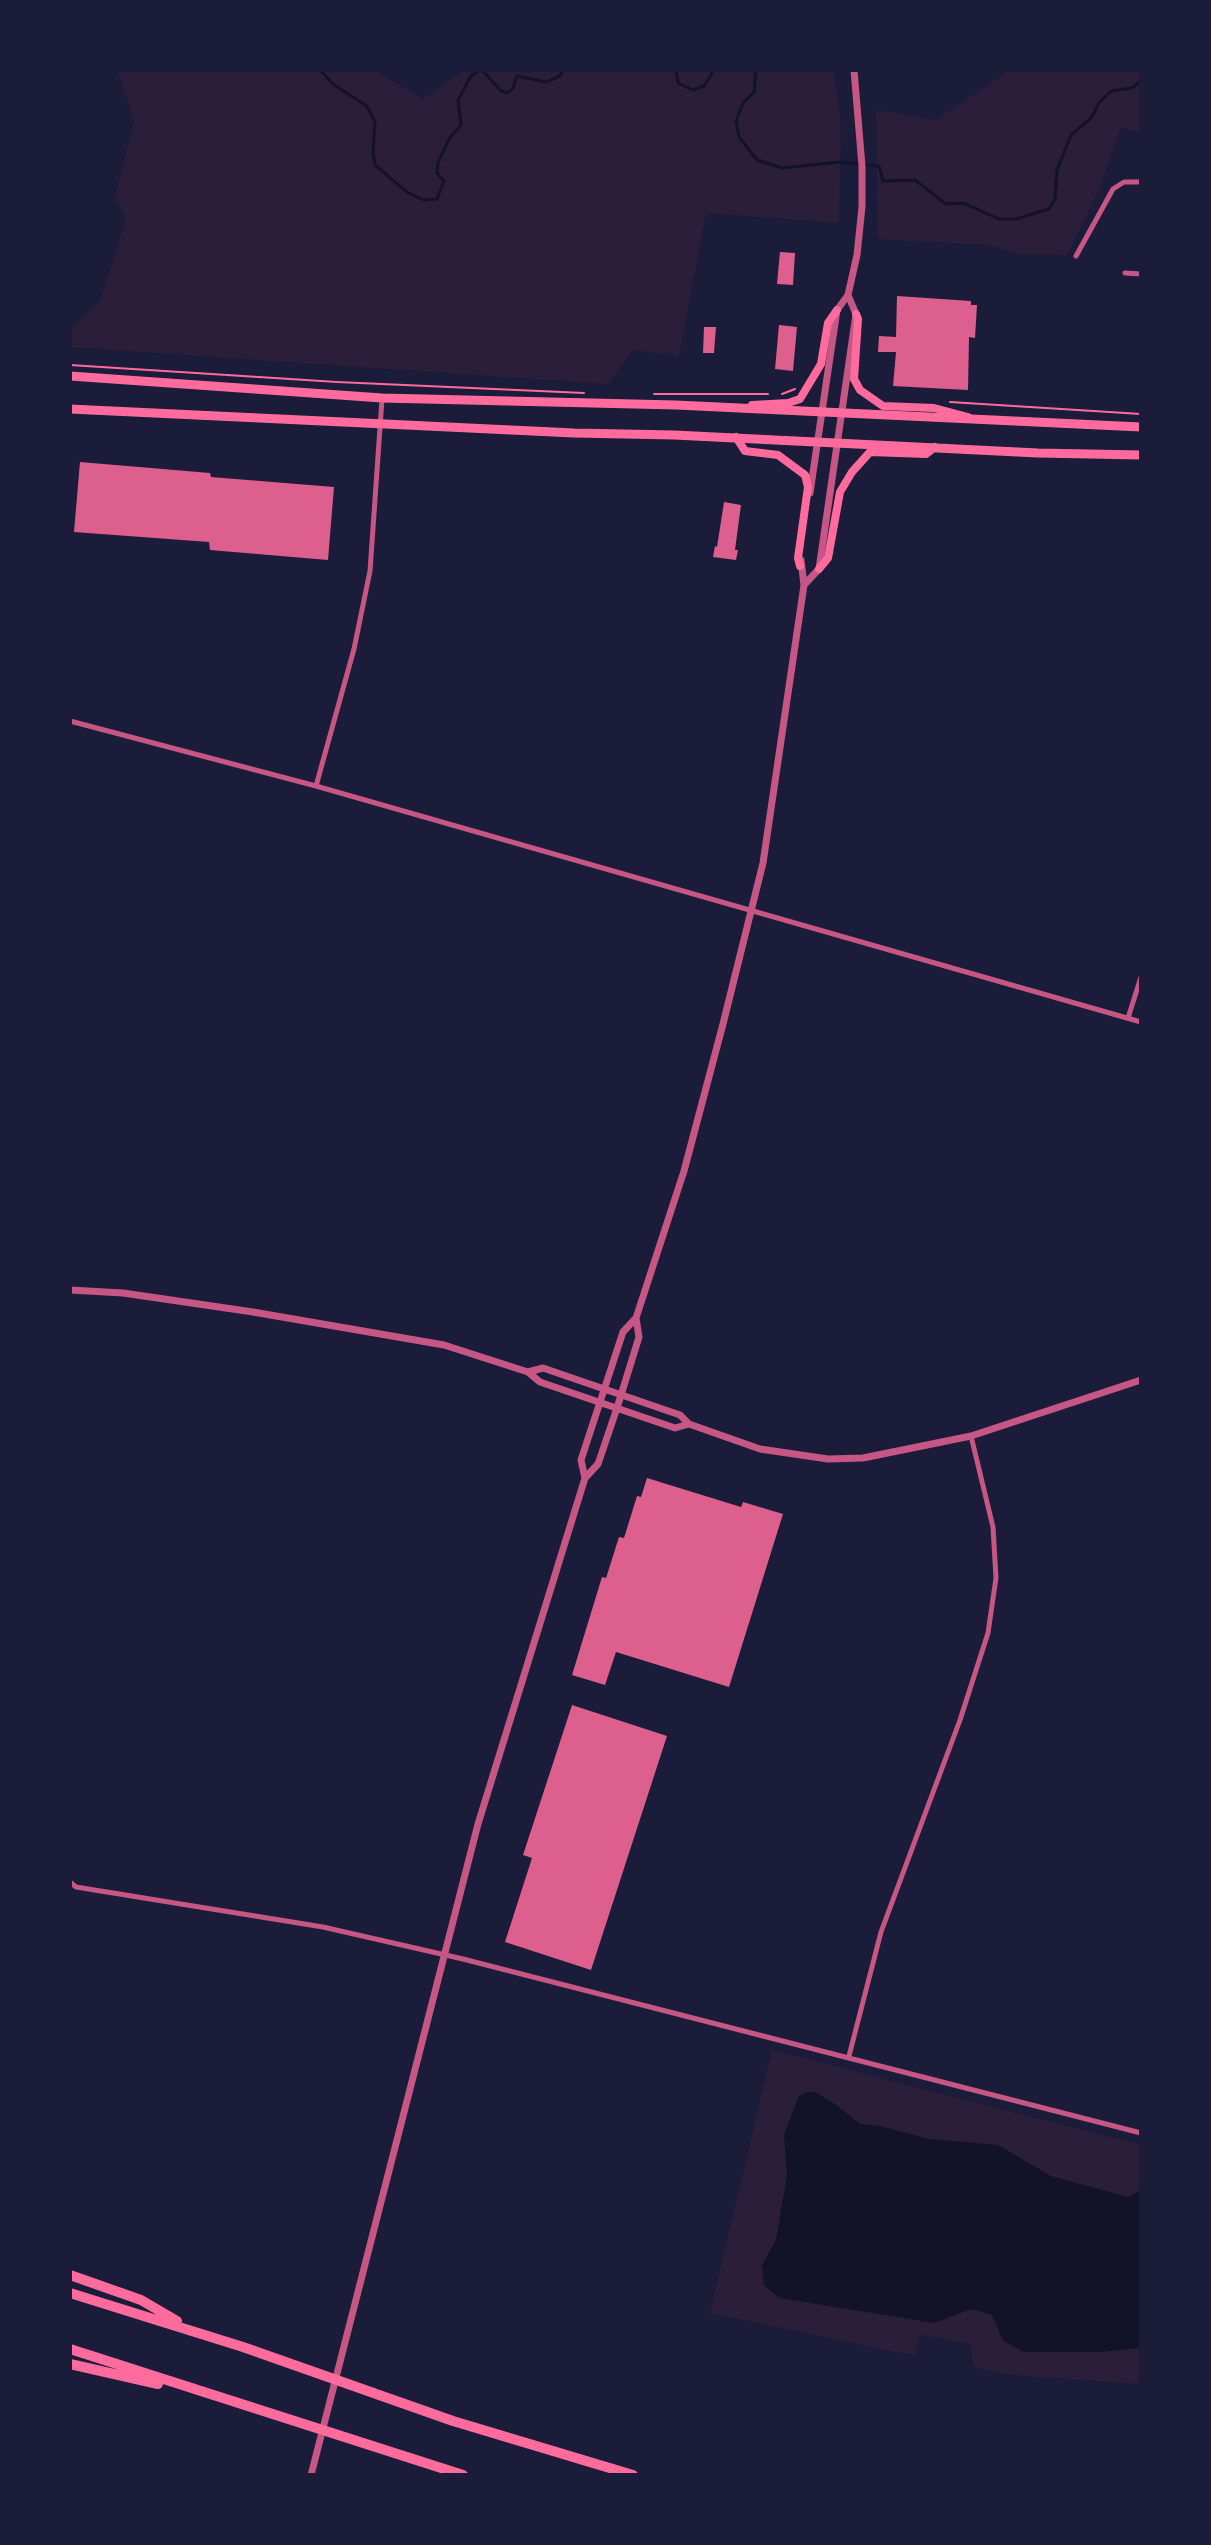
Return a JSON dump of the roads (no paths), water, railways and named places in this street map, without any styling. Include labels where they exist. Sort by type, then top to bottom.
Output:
[{"type":"highway","points":[[70,2275],[141,2300],[193,2330]]},
{"type":"highway","points":[[70,2293],[193,2330],[453,2421],[633,2475]]},
{"type":"highway","points":[[70,2349],[463,2475]]},
{"type":"highway","points":[[70,2364],[217,2398]]},
{"type":"main road","points":[[743,408],[800,399],[821,364],[828,323],[837,310]]},
{"type":"main road","points":[[856,314],[854,379],[860,390],[883,406],[934,408],[972,418]]},
{"type":"main road","points":[[70,376],[382,398],[823,411],[1141,427]]},
{"type":"main road","points":[[70,409],[1038,453],[1141,455]]},
{"type":"main road","points":[[736,437],[745,451],[778,455],[805,475],[808,487],[798,558],[800,566]]},
{"type":"main road","points":[[819,569],[828,558],[840,492],[870,452],[926,454],[936,447]]},
{"type":"street","points":[[585,1478],[581,1460],[623,1332],[636,1318],[688,1159],[763,863],[804,585],[800,566],[837,310],[848,295],[857,255],[862,207],[854,70]]},
{"type":"street","points":[[1076,256],[1113,189],[1124,182],[1141,182]]},
{"type":"street","points":[[1125,273],[1141,274]]},
{"type":"street","points":[[804,585],[819,569],[856,314],[848,295]]},
{"type":"street","points":[[316,786],[354,649],[368,584],[382,398]]},
{"type":"street","points":[[70,721],[316,786],[1141,1022]]},
{"type":"street","points":[[1128,1018],[1141,977]]},
{"type":"street","points":[[70,1290],[151,1297],[444,1345],[528,1372],[540,1382],[675,1428],[689,1424]]},
{"type":"street","points":[[311,2475],[478,1824],[585,1478],[598,1464],[617,1408],[639,1337],[636,1318]]},
{"type":"street","points":[[528,1372],[543,1368],[680,1415],[689,1424],[760,1449],[828,1459],[863,1458],[971,1436],[1141,1380]]},
{"type":"street","points":[[849,2056],[881,1932],[960,1720],[988,1633],[996,1578],[993,1527],[971,1436]]},
{"type":"street","points":[[70,1882],[76,1887],[323,1927],[849,2056],[1141,2133]]},
{"type":"waterway","points":[[317,70],[367,106],[375,122],[375,165],[408,193],[424,200],[437,199],[444,181],[437,173],[438,163],[449,139],[461,125],[458,100],[471,76],[479,70]]},
{"type":"waterway","points":[[482,70],[501,91],[508,93],[517,76],[546,82],[560,76],[563,70]]},
{"type":"waterway","points":[[676,70],[678,83],[693,90],[704,86],[714,70]]},
{"type":"waterway","points":[[756,70],[754,92],[743,103],[736,121],[739,137],[757,160],[782,168],[841,162],[879,166],[883,181],[915,180],[946,204],[963,203],[999,219],[1016,219],[1049,209],[1055,199],[1057,170],[1071,135],[1092,117],[1099,103],[1111,91],[1132,88],[1141,81]]}]
